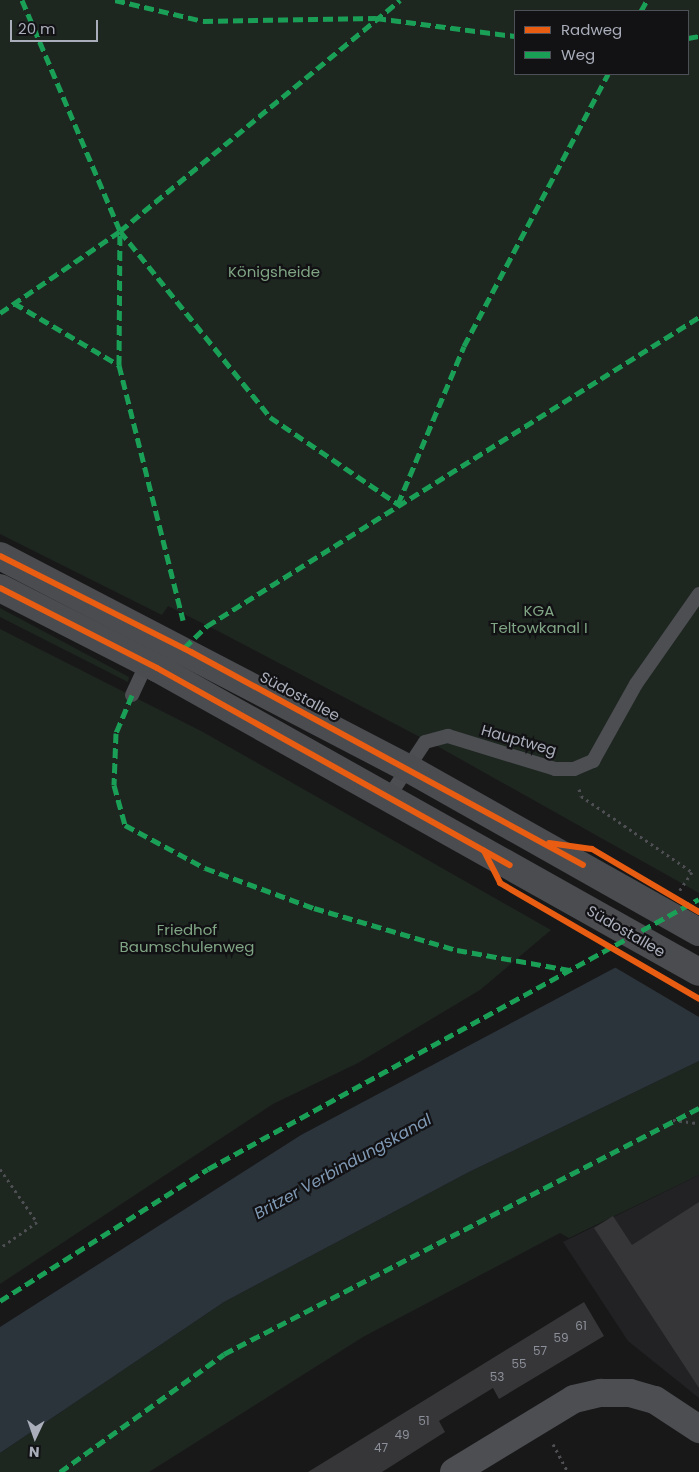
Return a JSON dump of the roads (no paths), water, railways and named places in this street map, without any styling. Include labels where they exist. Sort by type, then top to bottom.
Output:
[{"type":"main road","name":"Südostallee","points":[[0,556],[406,767],[610,880],[699,932]]},
{"type":"main road","name":"Südostallee","points":[[0,588],[147,663],[699,972]]},
{"type":"street","points":[[454,1472],[574,1399],[601,1393],[630,1393],[655,1400],[699,1429]]},
{"type":"lane","name":"Hauptweg","points":[[388,798],[406,767],[425,742],[448,736],[555,769],[574,769],[593,761],[636,684],[699,594]]},
{"type":"lane","points":[[132,695],[147,663]]},
{"type":"water","name":"Britzer Verbindungskanal","points":[[699,923],[699,1061],[469,1172],[224,1302],[0,1453],[0,1327],[301,1135]]},
{"type":"park label","name":"Königsheide","points":[[274,272]]},
{"type":"park label","name":"KGA Teltowkanal I","points":[[539,618]]},
{"type":"park label","name":"Friedhof Baumschulenweg","points":[[187,938]]}]
